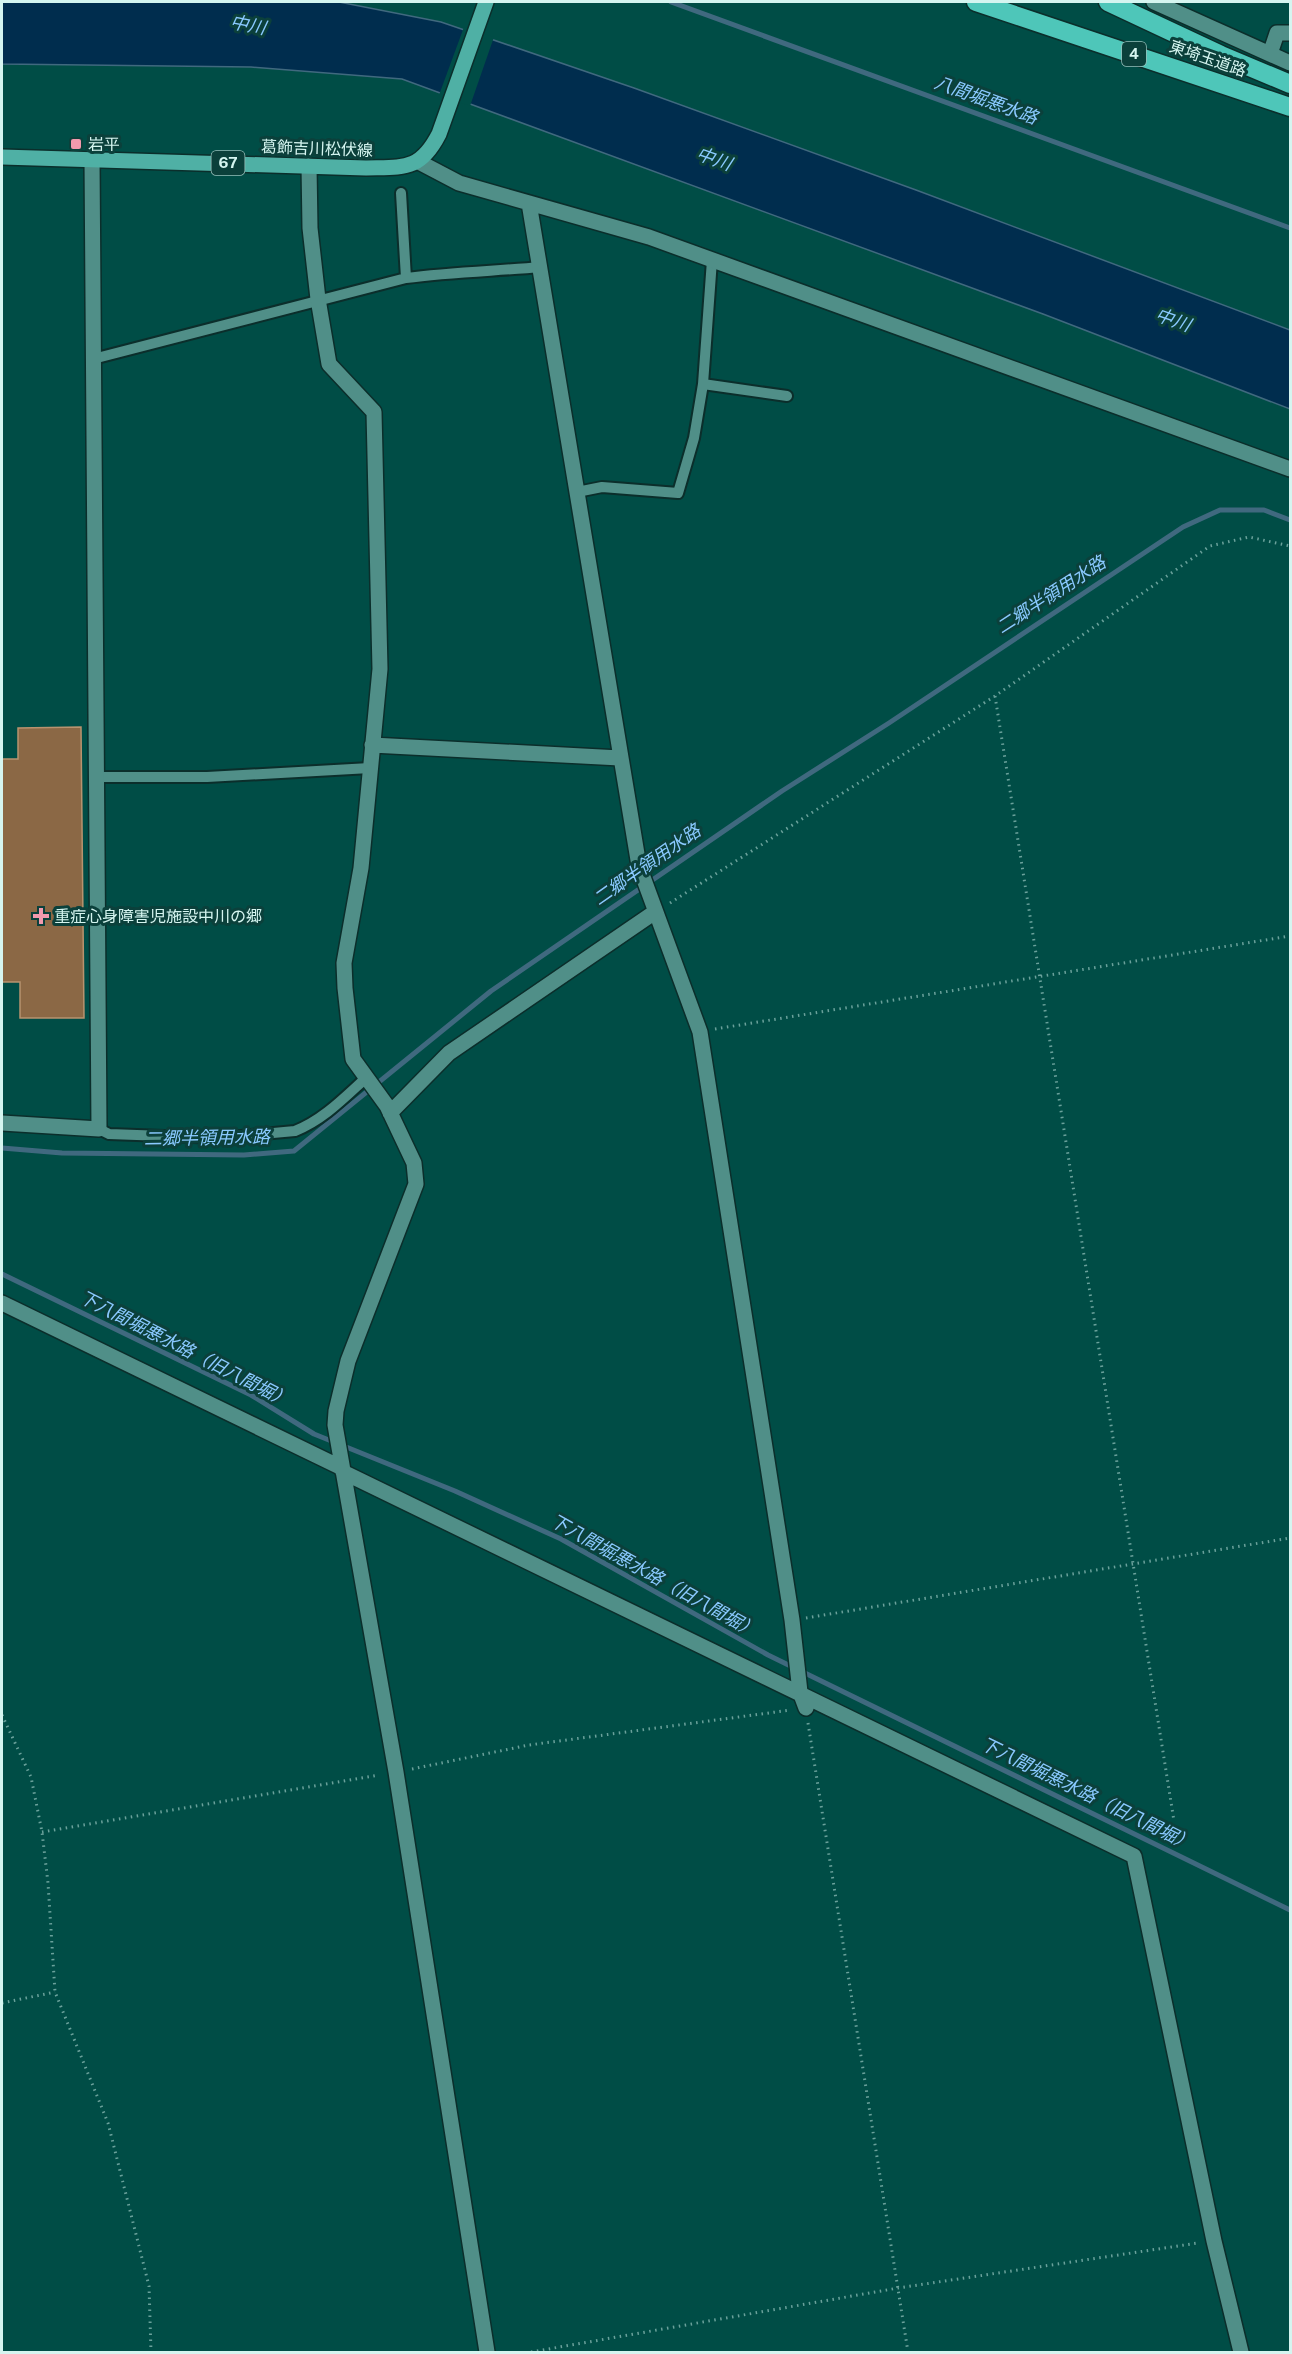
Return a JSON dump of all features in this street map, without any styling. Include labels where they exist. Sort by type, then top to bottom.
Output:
[{"type":"highway","name":"東埼玉道路","points":[[976,2],[1290,107]]},
{"type":"highway","name":"東埼玉道路","points":[[1108,2],[1221,55],[1290,84]]},
{"type":"main road","points":[[419,162],[430,151],[438,134],[486,2]]},
{"type":"main road","name":"葛飾吉川松伏線","points":[[2,157],[397,168],[419,162]]},
{"type":"street","points":[[1154,2],[1290,63]]},
{"type":"street","points":[[1270,54],[1277,33],[1290,33]]},
{"type":"street","points":[[2,1122],[99,1129],[92,158]]},
{"type":"street","points":[[419,162],[459,183],[649,237],[1290,470]]},
{"type":"street","points":[[309,166],[309,205],[318,299],[329,364],[374,412],[380,669],[361,868],[344,963],[353,1059],[388,1110],[414,1163],[416,1184],[348,1361],[336,1411],[335,1425],[396,1772],[488,2352]]},
{"type":"street","points":[[529,203],[639,866],[700,1032],[792,1620],[800,1692],[806,1708]]},
{"type":"street","points":[[372,745],[620,758]]},
{"type":"street","points":[[388,1110],[449,1053],[655,912]]},
{"type":"street","points":[[2,1303],[342,1466],[1134,1856],[1214,2241],[1241,2352]]},
{"type":"lane","points":[[400,193],[406,278]]},
{"type":"lane","points":[[577,492],[602,487],[678,494],[694,438],[703,384],[712,260]]},
{"type":"lane","points":[[93,359],[406,278],[458,271],[486,272],[541,267]]},
{"type":"lane","points":[[703,384],[787,396]]},
{"type":"lane","points":[[96,777],[207,777],[369,768]]},
{"type":"lane","points":[[99,1129],[109,1134],[189,1138],[296,1131],[310,1125],[332,1109],[366,1078]]},
{"type":"path","points":[[655,912],[995,696],[1210,546],[1249,537],[1290,546]]},
{"type":"path","points":[[995,696],[1174,1821]]},
{"type":"path","points":[[700,1032],[1290,936]]},
{"type":"path","points":[[792,1620],[1290,1538]]},
{"type":"path","points":[[42,1832],[396,1772],[530,1745],[806,1708],[908,2352]]},
{"type":"path","points":[[2,1715],[31,1777],[42,1832],[55,1992],[108,2123],[149,2286],[151,2352]]},
{"type":"path","points":[[2,2003],[55,1992]]},
{"type":"path","points":[[531,2352],[898,2288],[1214,2241]]},
{"type":"water","name":"中川","points":[[2,2],[339,2],[441,22],[634,88],[916,190],[1290,330],[1290,409],[1043,314],[402,79],[251,67],[2,64]]},
{"type":"pier","points":[[464,27],[494,37],[470,106],[439,95]]},
{"type":"building","points":[[81,727],[84,1018],[20,1018],[20,982],[2,982],[2,759],[18,759],[18,728]]},
{"type":"waterway","name":"八間堀悪水路","points":[[671,2],[1290,228]]},
{"type":"waterway","name":"二郷半領用水路","points":[[2,1148],[62,1153],[244,1155],[294,1151],[491,991],[782,791],[889,723],[1183,527],[1220,510],[1264,510],[1290,520]]},
{"type":"waterway","name":"下八間堀悪水路（旧八間堀）","points":[[2,1274],[251,1395],[314,1434],[455,1491],[561,1539],[768,1655],[1290,1910]]},
{"type":"place","name":"岩平","points":[[76,144]]},
{"type":"place","name":"重症心身障害児施設中川の郷","points":[[41,916]]}]
